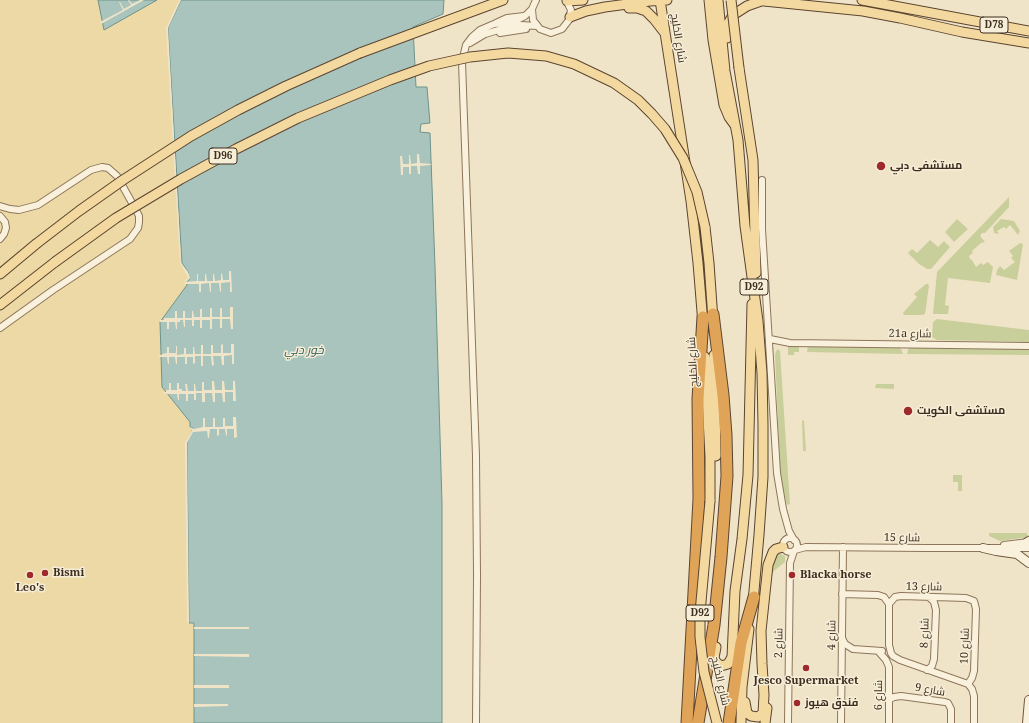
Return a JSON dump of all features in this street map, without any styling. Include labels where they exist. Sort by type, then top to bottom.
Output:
[{"type":"highway","points":[[698,723],[711,652],[726,496],[727,456],[722,381],[708,315]]},
{"type":"highway","points":[[687,723],[699,515],[700,483],[698,392],[708,315]]},
{"type":"highway","points":[[729,723],[741,643],[754,597]]},
{"type":"main road","points":[[0,274],[79,211],[117,184],[191,136],[310,74],[360,53],[503,0]]},
{"type":"main road","points":[[566,1],[584,0]]},
{"type":"main road","name":"شارع الخليج","points":[[660,0],[691,200],[698,263],[708,315],[716,453],[715,470],[710,498],[700,613],[700,637],[704,672],[717,723]]},
{"type":"main road","points":[[570,17],[615,3],[667,0]]},
{"type":"main road","points":[[709,0],[713,40],[724,105],[729,117],[736,127]]},
{"type":"main road","name":"شارع الخليج","points":[[718,0],[726,71],[740,154],[745,226],[761,347],[763,431],[761,511],[754,597],[742,687],[741,723]]},
{"type":"main road","points":[[721,557],[723,574],[714,658],[717,664],[724,666],[728,664],[732,657],[735,591],[743,532],[748,475],[751,316],[757,262],[754,173],[731,0]]},
{"type":"main road","name":"D78","points":[[754,0],[769,0],[864,11],[962,32],[1028,43]]},
{"type":"main road","points":[[726,71],[729,57],[726,30],[730,20],[739,10],[758,2],[769,0]]},
{"type":"main road","name":"D78","points":[[862,0],[886,2],[903,8],[1029,31]]},
{"type":"main road","points":[[615,3],[618,8],[642,9],[649,14],[665,33]]},
{"type":"main road","points":[[926,24],[942,24],[972,28],[976,25],[975,22]]},
{"type":"main road","name":"D96","points":[[0,305],[55,262],[116,218],[181,179],[253,140],[298,118],[390,80],[429,66],[470,57],[516,52],[555,58],[583,68],[614,83],[645,107],[665,129],[683,158],[697,192],[705,227],[708,315]]},
{"type":"main road","points":[[765,723],[767,706],[761,659],[761,631],[768,565],[773,552],[784,546]]},
{"type":"main road","points":[[742,687],[748,713],[755,718],[762,715],[764,711],[764,688]]},
{"type":"street","points":[[476,723],[476,456],[462,68],[464,50],[468,41],[476,33],[494,24],[512,22],[525,16],[532,9],[536,0]]},
{"type":"street","points":[[898,0],[903,8]]},
{"type":"street","points":[[464,50],[475,39],[513,26],[538,28],[551,33],[558,31],[566,25],[570,17],[570,7],[566,1]]},
{"type":"street","points":[[532,9],[532,16],[538,28]]},
{"type":"street","points":[[0,206],[19,210],[38,205],[91,170],[102,167],[113,172],[117,176],[139,216],[138,228],[130,238],[52,290],[0,328]]},
{"type":"street","points":[[762,180],[762,229],[770,339],[777,473],[788,528],[795,541],[796,548],[794,551],[790,552],[784,546]]},
{"type":"street","points":[[0,216],[5,222],[6,228],[0,239]]},
{"type":"street","name":"21a شارع","points":[[770,339],[790,343],[1029,346]]},
{"type":"street","name":"21a شارع","points":[[770,348],[790,343]]},
{"type":"street","points":[[784,546],[788,528]]},
{"type":"street","points":[[784,546],[790,538],[795,541]]},
{"type":"street","name":"شارع 15","points":[[795,541],[806,547]]},
{"type":"street","name":"شارع 15","points":[[794,551],[806,547],[983,548],[1029,543]]},
{"type":"street","name":"شارع 2","points":[[784,546],[790,563]]},
{"type":"street","name":"شارع 4","points":[[841,723],[843,548]]},
{"type":"street","points":[[983,548],[1017,554],[1029,563]]},
{"type":"street","name":"شارع 2","points":[[788,723],[790,563],[794,551]]},
{"type":"street","points":[[842,594],[881,596],[886,599],[889,604],[890,653],[900,660],[968,684],[972,689],[974,696],[974,723]]},
{"type":"street","name":"شارع 13","points":[[889,604],[892,599],[898,596],[966,598]]},
{"type":"street","name":"شارع 8","points":[[927,670],[932,666],[934,659],[936,610],[934,602],[929,597]]},
{"type":"street","name":"شارع 10","points":[[966,598],[970,598],[976,605],[973,675],[968,684]]},
{"type":"street","points":[[842,635],[845,644],[853,649],[878,652],[889,646]]},
{"type":"street","points":[[841,657],[845,652],[853,649]]},
{"type":"street","name":"شارع 6","points":[[878,652],[884,657],[889,667],[889,723]]},
{"type":"street","name":"شارع 6","points":[[889,667],[893,662],[900,660]]},
{"type":"street","name":"شارع 9","points":[[888,700],[901,696],[945,702],[951,709],[951,723]]},
{"type":"street","points":[[1027,723],[1029,700]]},
{"type":"green space","points":[[1009,197],[1009,207],[985,233],[982,233],[980,236],[985,242],[981,243],[969,256],[976,267],[981,263],[983,265],[988,262],[993,267],[990,283],[948,278],[945,305],[949,306],[948,314],[933,314],[937,272]]},
{"type":"green space","points":[[957,219],[968,229],[954,242],[945,232]]},
{"type":"green space","points":[[1001,219],[1014,221],[1020,231],[1018,235],[1010,225],[1006,229],[1004,227],[997,231],[999,234],[994,233],[993,227]]},
{"type":"green space","points":[[930,240],[938,247],[944,241],[950,247],[931,269],[927,269],[919,264],[908,253],[912,249],[917,253]]},
{"type":"green space","points":[[1020,243],[1023,244],[1017,280],[996,275],[1000,266],[1004,270],[1015,262],[1011,258],[1013,256],[1009,251]]},
{"type":"green space","points":[[926,284],[929,286],[925,314],[904,315],[903,313],[917,297],[914,294]]},
{"type":"green space","points":[[937,319],[1029,330],[1029,342],[937,340],[932,337],[933,322]]},
{"type":"green space","points":[[799,345],[799,352],[794,352],[794,355],[788,355],[788,346]]},
{"type":"green space","points":[[808,345],[900,347],[903,354],[807,352]]},
{"type":"green space","points":[[909,347],[1029,348],[1029,355],[907,354]]},
{"type":"green space","points":[[778,349],[780,351],[790,504],[787,505],[783,490],[780,467],[775,355]]},
{"type":"green space","points":[[876,384],[894,384],[894,389],[875,388]]},
{"type":"green space","points":[[804,420],[806,451],[803,451],[802,421]]},
{"type":"green space","points":[[953,475],[962,475],[962,491],[958,491],[958,482],[953,482]]},
{"type":"green space","points":[[989,533],[1027,533],[1029,537],[1000,541],[989,536]]},
{"type":"green space","points":[[778,553],[785,556],[785,562],[774,571],[771,577],[771,560]]},
{"type":"sand","points":[[0,0],[98,0],[104,30],[157,0],[181,0],[168,28],[181,263],[188,272],[190,278],[187,285],[160,322],[162,387],[190,422],[190,427],[193,428],[189,623],[194,623],[194,723],[0,723]]},
{"type":"water","points":[[98,0],[157,0],[104,30]]},
{"type":"water","name":"خور دبي","points":[[181,0],[444,0],[443,14],[413,27],[416,87],[427,87],[430,123],[421,124],[420,132],[430,133],[435,266],[442,504],[442,723],[194,723],[194,623],[189,623],[187,448],[187,443],[193,428],[190,427],[190,422],[162,387],[160,322],[187,285],[186,282],[189,280],[188,272],[182,263],[168,28]]},
{"type":"pier","points":[[128,0],[132,4],[140,0],[144,0],[101,24],[100,22],[123,10],[119,2],[124,9],[131,5]]},
{"type":"pier","points":[[179,0],[181,0],[168,28],[181,263],[188,272],[190,278],[186,282],[185,280],[188,278],[180,263],[166,28]]},
{"type":"pier","points":[[417,154],[419,154],[420,163],[431,165],[420,166],[420,174],[418,174],[417,166],[411,166],[411,174],[409,174],[409,167],[403,167],[403,175],[401,175],[400,156],[402,156],[403,164],[409,164],[410,155],[411,164],[417,163]]},
{"type":"pier","points":[[229,271],[231,271],[232,292],[230,292],[230,282],[221,283],[220,292],[219,283],[211,283],[211,292],[209,283],[201,284],[201,292],[199,292],[199,284],[185,284],[184,282],[197,281],[197,274],[198,281],[205,281],[205,274],[207,281],[213,281],[213,274],[215,281],[221,280],[222,273],[223,280],[229,280]]},
{"type":"pier","points":[[230,307],[233,307],[233,329],[231,329],[230,319],[222,319],[222,328],[220,328],[220,319],[212,319],[212,329],[210,329],[210,320],[202,320],[202,328],[200,328],[200,320],[194,320],[194,326],[192,326],[192,320],[185,320],[184,327],[183,320],[180,320],[180,322],[177,322],[177,329],[175,322],[169,322],[169,329],[167,329],[167,322],[160,322],[160,320],[164,320],[164,318],[175,318],[175,311],[177,311],[177,318],[183,318],[183,311],[185,311],[185,318],[192,318],[192,311],[194,317],[200,317],[200,309],[202,309],[202,317],[210,317],[210,308],[212,308],[212,317],[220,317],[220,308],[222,308],[222,317],[230,317]]},
{"type":"pier","points":[[223,344],[223,353],[231,353],[231,344],[234,344],[234,364],[232,364],[232,355],[224,356],[224,365],[222,365],[221,356],[213,356],[214,365],[212,366],[211,356],[203,356],[203,366],[201,366],[201,356],[195,356],[195,363],[193,364],[193,357],[187,357],[187,364],[185,364],[185,357],[177,357],[176,364],[175,357],[169,357],[168,364],[167,357],[159,357],[159,355],[167,353],[167,347],[169,347],[169,353],[176,353],[176,346],[177,355],[184,354],[184,348],[186,348],[186,354],[193,354],[193,347],[195,354],[201,354],[201,345],[203,345],[203,354],[211,354],[211,345],[213,345],[213,353],[221,353],[221,345]]},
{"type":"pier","points":[[212,381],[214,381],[215,390],[222,390],[222,381],[224,381],[225,390],[233,390],[233,381],[235,381],[236,401],[233,401],[233,392],[225,392],[225,402],[223,402],[222,393],[215,393],[215,402],[213,402],[212,393],[205,393],[205,402],[202,402],[202,393],[196,393],[196,400],[194,400],[194,394],[188,394],[188,401],[186,401],[186,394],[179,394],[178,400],[177,394],[165,394],[163,392],[169,390],[169,383],[171,383],[171,390],[177,390],[177,383],[179,383],[179,389],[182,389],[182,391],[186,391],[185,384],[187,384],[188,391],[194,391],[195,384],[196,391],[202,391],[202,382],[204,382],[204,390],[212,390]]},
{"type":"pier","points":[[233,417],[236,417],[237,437],[234,438],[234,429],[227,429],[226,436],[225,429],[219,429],[219,435],[217,436],[217,429],[210,429],[209,438],[207,431],[193,432],[187,443],[189,623],[187,623],[185,443],[192,430],[190,427],[194,429],[203,427],[203,418],[205,418],[205,427],[213,427],[213,418],[215,418],[215,427],[223,427],[223,418],[225,418],[225,426],[233,426]]},
{"type":"pier","points":[[194,627],[249,627],[249,629],[194,629]]},
{"type":"pier","points":[[194,654],[249,654],[249,657],[194,656]]},
{"type":"pier","points":[[194,685],[229,685],[229,688],[194,688]]},
{"type":"pier","points":[[194,704],[228,704],[228,706],[194,707]]},
{"type":"place","name":"مستشفى دبي","points":[[881,166]]},
{"type":"place","name":"مستشفى الكويت","points":[[908,411]]},
{"type":"place","name":"Bismi","points":[[45,573]]},
{"type":"place","name":"Leo's","points":[[30,575]]},
{"type":"place","name":"Blacka horse","points":[[792,575]]},
{"type":"place","name":"Jesco Supermarket","points":[[806,668]]},
{"type":"place","name":"فندق هيوز","points":[[797,703]]}]
